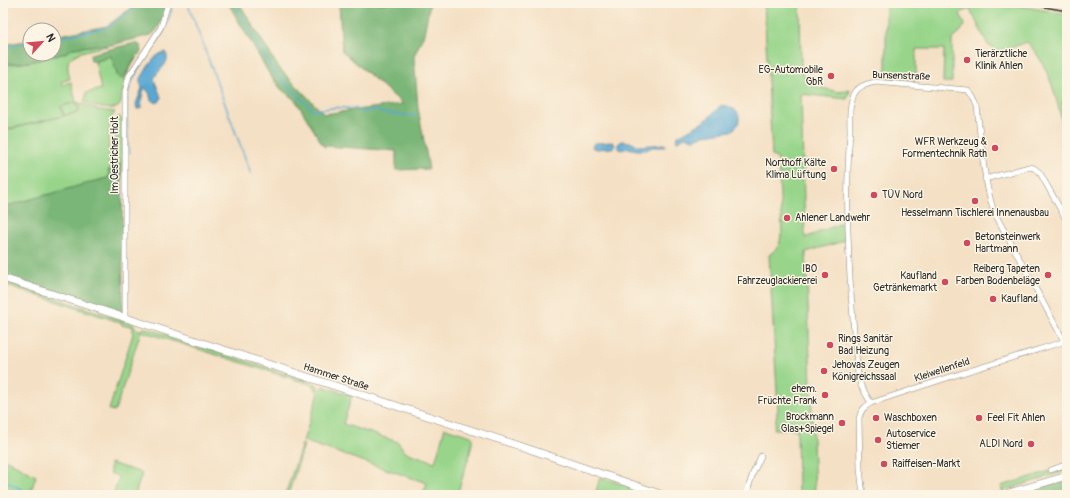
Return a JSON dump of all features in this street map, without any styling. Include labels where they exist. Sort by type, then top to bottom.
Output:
[{"type":"main road","name":"Hammer Straße","points":[[3,278],[125,319],[519,446],[663,495]]},
{"type":"main road","points":[[1002,495],[1067,476]]},
{"type":"street","name":"Im Oestricher Holt","points":[[125,319],[125,92],[129,76],[157,34],[164,19],[168,3]]},
{"type":"street","points":[[1067,77],[1065,99],[1067,114]]},
{"type":"street","name":"Bunsenstraße","points":[[871,403],[861,386],[858,374],[847,224],[851,103],[856,90],[864,85],[874,82],[968,90],[977,106],[985,178],[994,212],[1066,341]]},
{"type":"street","points":[[985,178],[1023,168],[1034,168],[1040,173],[1067,221]]},
{"type":"street","name":"Kleiwellenfeld","points":[[871,403],[1066,341]]},
{"type":"street","points":[[864,495],[860,469],[859,418],[861,411],[871,403]]},
{"type":"street","points":[[746,495],[753,473],[761,456]]},
{"type":"street","points":[[1051,470],[1067,464]]},
{"type":"green space","points":[[138,3],[166,3],[159,25],[151,35],[107,46],[99,45],[73,48],[62,54],[62,34],[107,26]]},
{"type":"green space","points":[[228,3],[239,3],[279,68],[324,114],[403,104],[342,51],[339,4],[430,3],[424,34],[414,56],[418,108],[429,169],[396,170],[396,151],[324,147],[296,101],[281,89],[270,75]]},
{"type":"green space","points":[[764,3],[800,3],[801,70],[809,85],[839,92],[850,90],[847,99],[801,94],[805,238],[844,222],[844,241],[806,252],[815,495],[798,495],[797,429],[774,429],[778,408],[769,255],[778,246],[782,233],[778,159],[772,156]]},
{"type":"green space","points":[[872,3],[1003,3],[1067,14],[1067,143],[1049,77],[1043,64],[1027,42],[999,52],[988,45],[970,9],[960,13],[965,25],[952,39],[952,82],[943,82],[944,49],[916,49],[916,80],[886,78],[886,6]]},
{"type":"green space","points":[[22,41],[22,62],[29,62],[9,64],[3,67],[3,45]]},
{"type":"green space","points":[[135,43],[140,45],[141,52],[133,61],[125,76],[121,79],[118,77],[111,56],[95,62],[91,61],[90,54]]},
{"type":"green space","points":[[99,45],[107,46],[79,53],[70,59],[68,67],[70,79],[61,82],[62,85],[71,82],[79,112],[64,115],[61,106],[63,116],[3,130],[3,67],[9,64],[29,62],[62,62],[62,54],[73,48]]},
{"type":"green space","points":[[110,55],[118,77],[123,78],[137,57],[125,79],[120,105],[108,109],[97,107],[84,101],[86,93],[101,89],[95,62]]},
{"type":"green space","points":[[77,102],[99,110],[115,112],[112,117],[109,131],[110,167],[112,170],[115,169],[117,164],[116,121],[119,116],[122,119],[122,164],[119,165],[107,178],[3,207],[5,201],[3,194],[3,131],[79,112],[80,105],[78,106]]},
{"type":"green space","points":[[122,164],[123,310],[118,313],[3,276],[3,207],[107,178],[109,177],[108,170],[114,170],[117,166]]},
{"type":"green space","points":[[3,281],[134,324],[136,329],[140,330],[146,328],[316,384],[318,387],[317,391],[312,385],[141,331],[115,411],[109,410],[133,334],[133,327],[122,325],[122,323],[3,284]]},
{"type":"green space","points":[[323,386],[352,396],[343,424],[398,442],[405,452],[435,462],[445,428],[471,436],[473,438],[470,453],[457,495],[423,495],[427,483],[303,441],[320,389]]},
{"type":"green space","points":[[302,444],[304,445],[288,495],[285,495]]},
{"type":"green space","points":[[3,458],[36,476],[31,491],[39,495],[3,495]]},
{"type":"green space","points":[[110,463],[142,473],[135,495],[113,495],[119,477],[110,473]]},
{"type":"green space","points":[[1067,466],[1067,471],[1002,491],[1001,486]]},
{"type":"green space","points":[[600,477],[655,495],[595,495]]},
{"type":"green space","points":[[1067,480],[1067,495],[1017,495]]},
{"type":"water","points":[[165,52],[167,56],[166,63],[154,79],[161,97],[160,101],[157,103],[151,100],[149,92],[144,88],[141,101],[142,107],[137,109],[136,104],[142,88],[140,80],[153,59]]},
{"type":"water","points":[[720,106],[727,106],[736,110],[739,119],[736,128],[731,131],[705,135],[695,139],[685,137],[678,141],[676,140],[678,136],[705,121]]},
{"type":"water","points":[[622,141],[630,142],[638,146],[666,145],[665,147],[652,147],[647,150],[628,148],[621,150],[618,148],[618,144]]},
{"type":"water","points":[[612,142],[615,146],[612,148],[595,149],[592,147],[594,143]]},
{"type":"waterway","points":[[62,37],[108,27],[141,3]]},
{"type":"waterway","points":[[234,3],[273,71],[313,110],[355,108],[361,112],[378,110],[382,113],[416,116]]},
{"type":"waterway","points":[[189,7],[251,174]]},
{"type":"waterway","points":[[130,153],[128,148],[127,107],[131,84],[140,66],[163,32],[172,8]]},
{"type":"waterway","points":[[3,48],[22,44]]},
{"type":"waterway","points":[[3,480],[32,495]]},
{"type":"railway","points":[[1022,3],[1067,11]]},
{"type":"place","name":"Tierärztliche Klinik Ahlen","points":[[967,60]]},
{"type":"place","name":"EG-Automobile GbR","points":[[831,76]]},
{"type":"place","name":"WFR Werkzeug & Formentechnik Rath","points":[[995,148]]},
{"type":"place","name":"Northoff Kälte Klima Lüftung","points":[[834,169]]},
{"type":"place","name":"TÜV Nord","points":[[874,195]]},
{"type":"place","name":"Hesselmann Tischlerei Innenausbau","points":[[975,201]]},
{"type":"place","name":"Ahlener Landwehr","points":[[787,218]]},
{"type":"place","name":"Betonsteinwerk Hartmann","points":[[967,243]]},
{"type":"place","name":"IBO Fahrzeuglackiererei","points":[[825,275]]},
{"type":"place","name":"Reiberg Tapeten Farben Bodenbeläge","points":[[1048,275]]},
{"type":"place","name":"Kaufland Getränkemarkt","points":[[945,282]]},
{"type":"place","name":"Kaufland","points":[[993,299]]},
{"type":"place","name":"Rings Sanitär Bad Heizung","points":[[830,345]]},
{"type":"place","name":"Jehovas Zeugen Königreichssaal","points":[[824,371]]},
{"type":"place","name":"ehem. Früchte Frank","points":[[825,395]]},
{"type":"place","name":"Waschboxen","points":[[876,418]]},
{"type":"place","name":"Feel Fit Ahlen","points":[[979,418]]},
{"type":"place","name":"Brockmann Glas+Spiegel","points":[[842,423]]},
{"type":"place","name":"Autoservice Stiemer","points":[[878,440]]},
{"type":"place","name":"ALDI Nord","points":[[1031,444]]},
{"type":"place","name":"Raiffeisen-Markt","points":[[884,464]]}]
